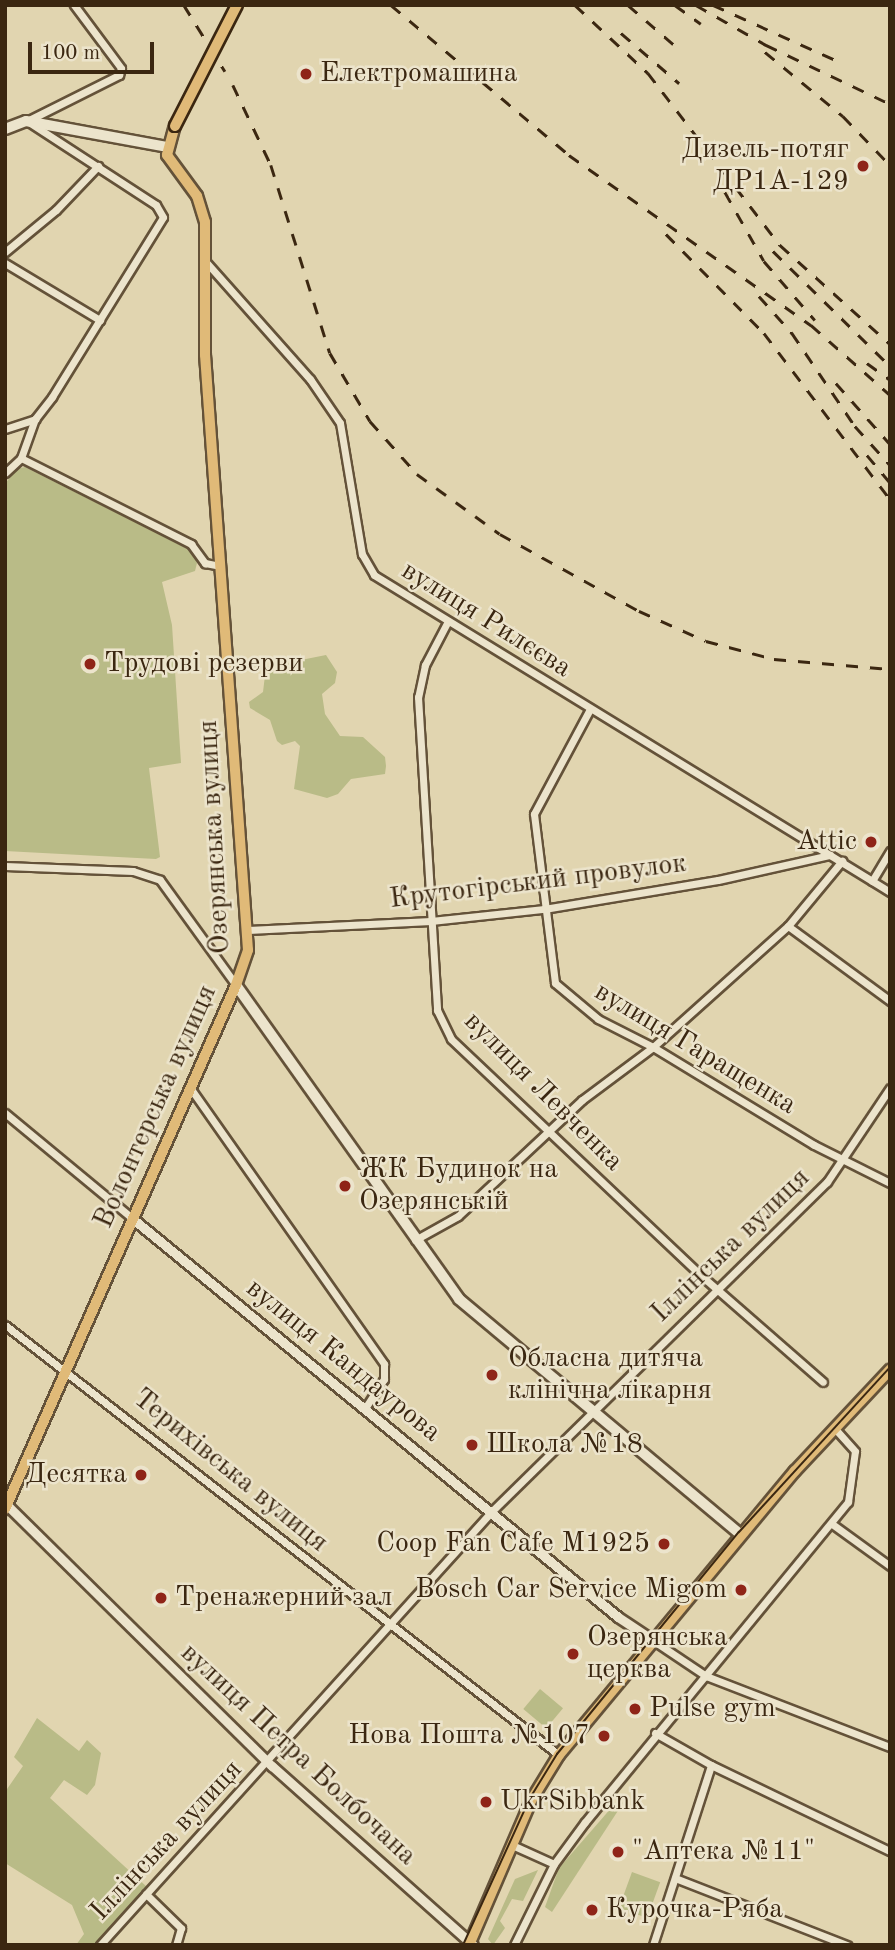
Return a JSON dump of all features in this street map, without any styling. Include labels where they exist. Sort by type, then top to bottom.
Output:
[{"type":"main road","points":[[5,129],[26,121],[167,148],[175,126],[237,5]]},
{"type":"main road","name":"Озерянська вулиця","points":[[167,148],[202,209],[206,262],[205,355],[248,930],[247,959],[236,985],[458,1299],[740,1534]]},
{"type":"main road","name":"Волонтерська вулиця","points":[[7,1500],[236,985]]},
{"type":"main road","points":[[471,1944],[512,1845],[559,1755],[740,1534],[834,1428],[890,1370]]},
{"type":"street","points":[[26,121],[111,82],[121,68],[74,5]]},
{"type":"street","points":[[5,473],[21,458],[35,419],[163,217],[156,205],[26,121]]},
{"type":"street","points":[[5,252],[56,210],[98,166]]},
{"type":"street","name":"вулиця Рилєєва","points":[[206,262],[310,379],[340,423],[366,566],[374,575],[890,892]]},
{"type":"street","points":[[5,263],[100,320]]},
{"type":"street","points":[[5,429],[35,419]]},
{"type":"street","points":[[21,458],[191,544],[205,563],[220,566]]},
{"type":"street","name":"вулиця Левченка","points":[[448,621],[425,665],[418,697],[438,1010],[451,1039],[715,1288],[823,1382]]},
{"type":"street","name":"вулиця Гаращенка","points":[[590,709],[534,814],[555,983],[598,1019],[653,1046],[814,1145],[890,1183]]},
{"type":"street","points":[[872,881],[890,851]]},
{"type":"street","name":"Крутогірський провулок","points":[[248,930],[431,921],[544,909],[718,880],[831,855]]},
{"type":"street","points":[[415,1240],[458,1216],[582,1100],[653,1046],[788,926],[842,862]]},
{"type":"street","name":"Волонтерська вулиця","points":[[5,866],[133,871],[160,880],[236,985]]},
{"type":"street","points":[[788,926],[890,1000]]},
{"type":"street","name":"Іллінська вулиця","points":[[100,1945],[491,1513],[846,1159],[890,1088]]},
{"type":"street","points":[[191,1089],[384,1364],[384,1379],[365,1408]]},
{"type":"street","name":"вулиця Кандаурова","points":[[5,1113],[491,1513],[654,1641]]},
{"type":"street","name":"Терихівська вулиця","points":[[5,1325],[65,1368],[559,1755]]},
{"type":"street","points":[[514,1945],[555,1864],[656,1732],[706,1676],[792,1565],[832,1524],[848,1502],[856,1463],[852,1445],[834,1428]]},
{"type":"street","name":"вулиця Петра Болбочана","points":[[7,1500],[268,1762],[471,1944]]},
{"type":"street","points":[[832,1524],[890,1566]]},
{"type":"street","points":[[654,1641],[706,1676],[890,1747]]},
{"type":"street","points":[[656,1732],[711,1765],[890,1851]]},
{"type":"street","points":[[653,1945],[711,1765]]},
{"type":"street","points":[[512,1845],[555,1864]]},
{"type":"street","points":[[675,1878],[847,1945]]},
{"type":"street","points":[[146,1894],[181,1928],[176,1945]]},
{"type":"green space","name":"Трудові резерви","points":[[25,467],[192,551],[197,563],[195,571],[162,582],[172,625],[181,763],[149,768],[160,857],[156,859],[5,851],[5,484],[16,469]]},
{"type":"green space","points":[[326,655],[337,672],[335,683],[322,694],[325,714],[340,736],[363,737],[385,757],[386,766],[385,774],[351,779],[338,794],[327,798],[294,789],[300,746],[295,741],[282,745],[277,741],[270,720],[250,708],[249,702],[263,692],[266,667]]},
{"type":"green space","points":[[540,1689],[563,1708],[546,1728],[523,1709]]},
{"type":"green space","points":[[37,1718],[79,1751],[87,1740],[101,1753],[95,1785],[87,1795],[64,1780],[50,1798],[147,1887],[96,1945],[76,1945],[84,1934],[72,1905],[5,1863],[5,1792],[23,1766],[14,1757]]},
{"type":"green space","points":[[619,1799],[623,1803],[552,1912],[545,1907],[559,1868]]},
{"type":"green space","points":[[538,1870],[523,1901],[512,1899],[500,1921],[505,1928],[493,1945],[488,1939],[515,1879]]},
{"type":"green space","points":[[632,1872],[660,1882],[647,1918],[619,1908]]},
{"type":"tram line","points":[[463,1945],[530,1798],[557,1754],[739,1532],[890,1367]]},
{"type":"railway","points":[[184,5],[225,71]]},
{"type":"railway","points":[[391,5],[569,155],[811,325],[890,395]]},
{"type":"railway","points":[[575,5],[648,73],[780,245],[890,344]]},
{"type":"railway","points":[[628,5],[673,44]]},
{"type":"railway","points":[[675,5],[701,24]]},
{"type":"railway","points":[[696,5],[766,45],[890,104]]},
{"type":"railway","points":[[713,5],[840,62]]},
{"type":"railway","points":[[621,33],[679,83]]},
{"type":"railway","points":[[765,52],[843,116],[890,165]]},
{"type":"railway","points":[[233,85],[271,165],[330,353],[370,421],[417,474],[500,534],[639,611],[706,641],[774,659],[890,669]]},
{"type":"railway","points":[[725,192],[764,261],[815,320]]},
{"type":"railway","points":[[666,234],[764,333],[890,499]]},
{"type":"railway","points":[[773,251],[890,366]]},
{"type":"railway","points":[[759,296],[792,333],[855,426],[890,465]]},
{"type":"railway","points":[[867,363],[890,380]]},
{"type":"railway","points":[[836,383],[890,444]]},
{"type":"railway","points":[[867,455],[890,482]]},
{"type":"place","name":"Електромашина","points":[[306,74]]},
{"type":"place","name":"Дизель-потяг ДР1А-129","points":[[863,166]]},
{"type":"place","name":"Трудові резерви","points":[[90,664]]},
{"type":"place","name":"Attic","points":[[871,842]]},
{"type":"place","name":"ЖК Будинок на Озерянській","points":[[345,1186]]},
{"type":"place","name":"Обласна дитяча клінічна лікарня","points":[[492,1375]]},
{"type":"place","name":"Школа №18","points":[[472,1445]]},
{"type":"place","name":"Десятка","points":[[141,1475]]},
{"type":"place","name":"Coop Fan Cafe M1925","points":[[664,1544]]},
{"type":"place","name":"Bosch Car Service Migom","points":[[741,1590]]},
{"type":"place","name":"Тренажерний зал","points":[[161,1598]]},
{"type":"place","name":"Озерянська церква","points":[[573,1654]]},
{"type":"place","name":"Pulse gym","points":[[635,1709]]},
{"type":"place","name":"Нова Пошта №107","points":[[604,1736]]},
{"type":"place","name":"UkrSibbank","points":[[486,1802]]},
{"type":"place","name":"\"Аптека №11\"","points":[[618,1852]]},
{"type":"place","name":"Курочка-Ряба","points":[[592,1910]]}]
